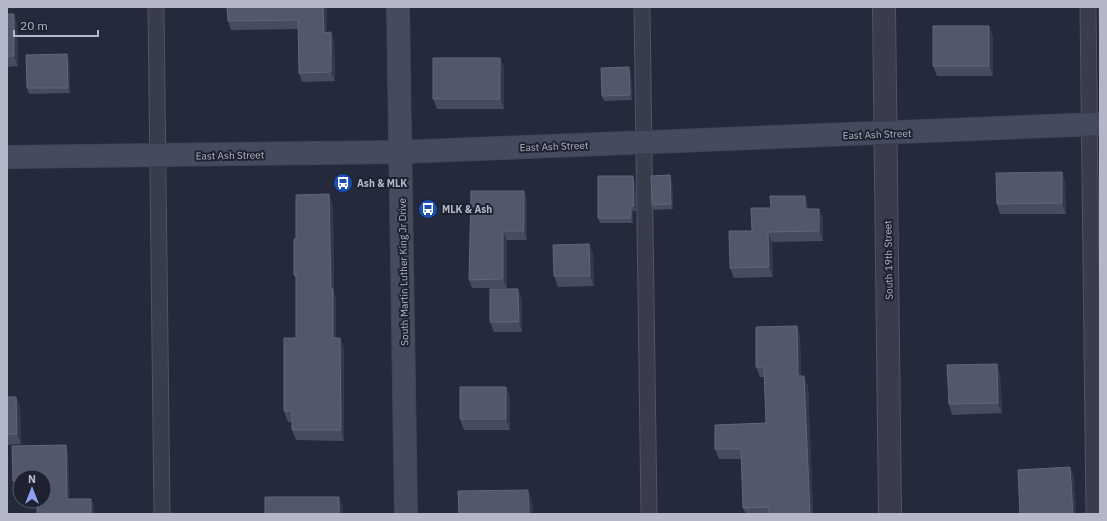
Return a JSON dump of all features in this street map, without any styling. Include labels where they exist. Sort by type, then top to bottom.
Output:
[{"type":"street","name":"South Martin Luther King Jr Drive","points":[[398,7],[406,514]]},
{"type":"street","name":"South 19th Street","points":[[884,7],[890,514]]},
{"type":"street","name":"East Ash Street","points":[[7,158],[401,152],[886,134],[1095,124]]},
{"type":"lane","points":[[156,7],[162,514]]},
{"type":"lane","points":[[642,7],[649,514]]},
{"type":"lane","points":[[1088,7],[1095,124],[1094,514]]},
{"type":"building","points":[[227,7],[323,7],[324,33],[331,32],[331,72],[299,73],[298,20],[228,21]]},
{"type":"building","points":[[1099,7],[1100,7],[1100,55]]},
{"type":"building","points":[[7,14],[14,14],[14,56],[7,56]]},
{"type":"building","points":[[933,26],[989,26],[989,66],[933,66]]},
{"type":"building","points":[[67,54],[68,88],[27,88],[26,55]]},
{"type":"building","points":[[433,58],[500,58],[500,99],[433,99]]},
{"type":"building","points":[[629,67],[630,95],[602,96],[601,68]]},
{"type":"building","points":[[1062,172],[1062,203],[997,204],[996,173]]},
{"type":"building","points":[[670,175],[671,204],[652,205],[651,176]]},
{"type":"building","points":[[598,176],[633,176],[634,206],[631,206],[631,218],[598,218]]},
{"type":"building","points":[[471,191],[524,191],[524,231],[503,231],[503,279],[469,280]]},
{"type":"building","points":[[329,194],[331,289],[333,289],[333,338],[340,338],[341,430],[292,430],[292,411],[284,411],[284,338],[296,338],[296,275],[294,275],[294,239],[296,239],[296,195]]},
{"type":"building","points":[[770,196],[805,196],[805,209],[819,209],[819,231],[768,232],[769,267],[730,268],[729,231],[752,231],[751,208],[771,208]]},
{"type":"building","points":[[589,244],[590,276],[554,276],[553,245]]},
{"type":"building","points":[[490,289],[518,289],[519,322],[490,322]]},
{"type":"building","points":[[797,326],[798,376],[804,376],[810,514],[769,514],[769,507],[743,508],[741,449],[715,449],[715,425],[766,423],[764,367],[756,367],[756,327]]},
{"type":"building","points":[[997,364],[998,403],[949,404],[947,365]]},
{"type":"building","points":[[460,387],[506,387],[506,419],[460,419]]},
{"type":"building","points":[[7,397],[16,397],[17,434],[7,434]]},
{"type":"building","points":[[66,445],[67,499],[91,499],[91,514],[37,514],[37,509],[52,509],[52,469],[13,469],[12,446]]},
{"type":"building","points":[[1070,467],[1073,514],[1020,514],[1018,470]]},
{"type":"building","points":[[528,490],[529,514],[459,514],[458,491]]},
{"type":"building","points":[[265,497],[339,497],[339,514],[265,514]]},
{"type":"place","name":"Ash & MLK","points":[[343,183]]},
{"type":"place","name":"MLK & Ash","points":[[428,209]]}]
